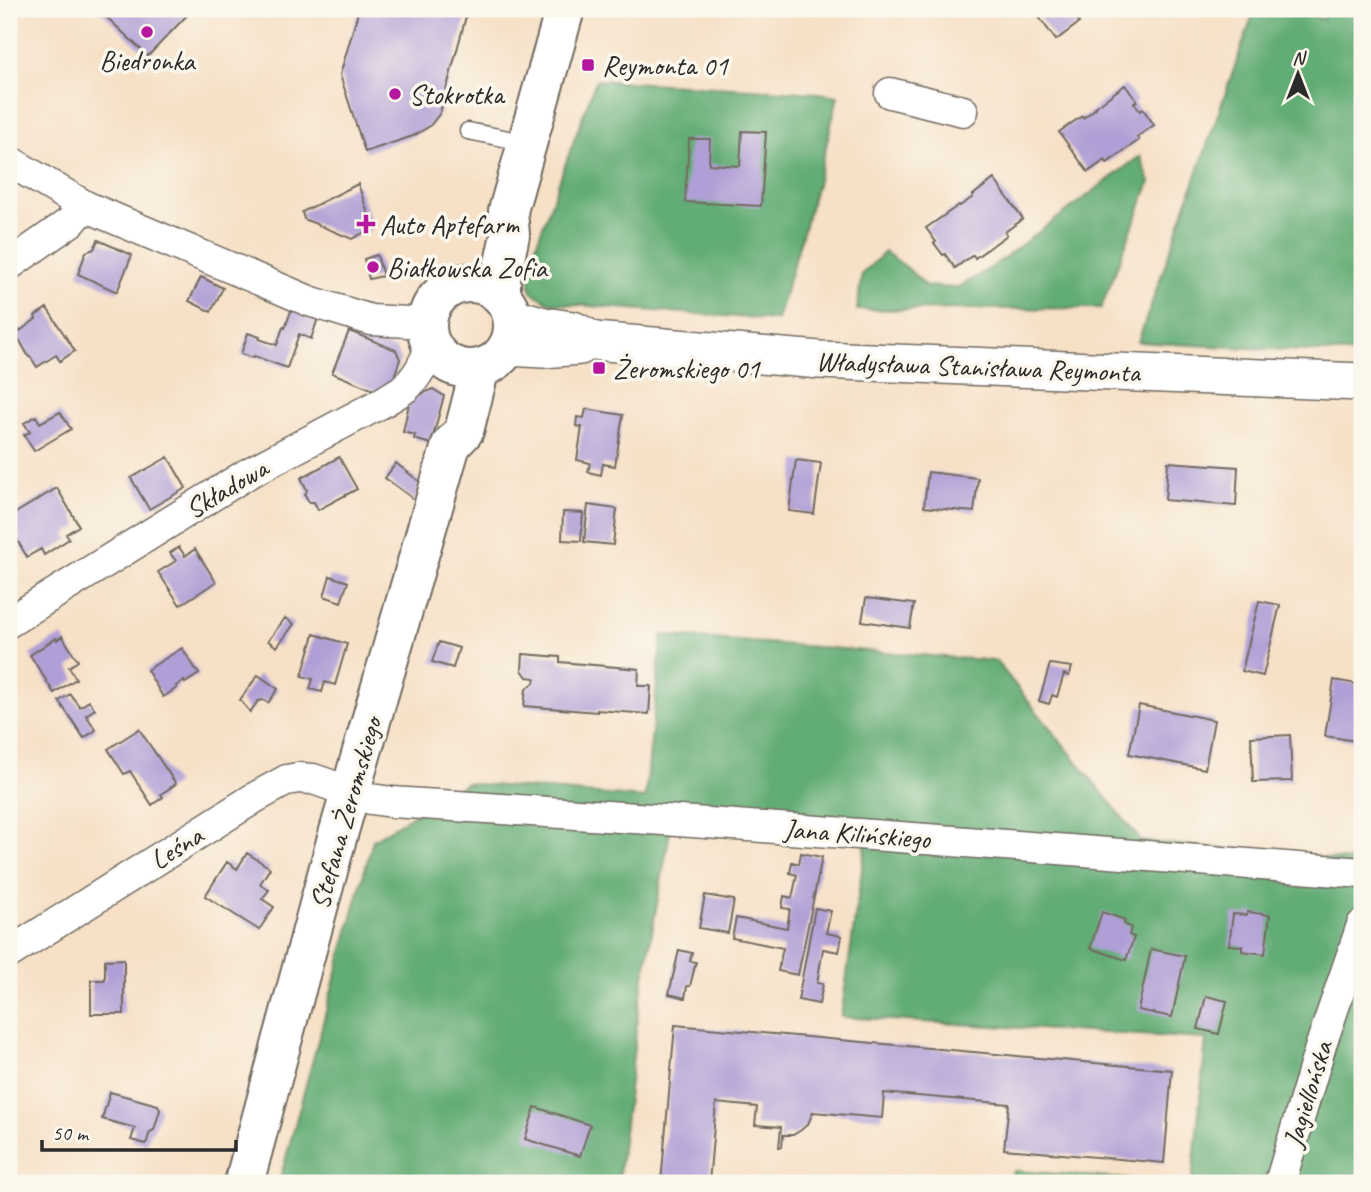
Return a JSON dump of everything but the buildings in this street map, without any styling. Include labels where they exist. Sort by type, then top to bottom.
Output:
[{"type":"main road","name":"Stefana Żeromskiego","points":[[244,1183],[329,866],[451,445],[448,428],[450,394],[472,331],[501,276],[510,235],[508,211],[565,9]]},
{"type":"street","points":[[890,93],[962,111]]},
{"type":"street","name":"Władysława Stanisława Reymonta","points":[[9,161],[85,206],[309,301],[372,320],[472,331],[543,349],[576,348],[594,341],[820,360],[1362,382]]},
{"type":"street","points":[[9,265],[73,220],[85,206]]},
{"type":"street","name":"Składowa","points":[[9,622],[247,474],[385,401],[410,383],[425,361],[472,331]]},
{"type":"street","name":"Leśna","points":[[9,953],[287,780],[313,779],[352,792]]},
{"type":"street","name":"Jana Kilińskiego","points":[[352,792],[392,802],[908,836],[1362,873]]},
{"type":"street","name":"Jagiellońska","points":[[1280,1183],[1321,1045],[1362,925]]},
{"type":"lane","points":[[468,131],[528,143]]},
{"type":"green space","points":[[1255,9],[1292,9],[1323,19],[1328,9],[1362,9],[1362,354],[1138,342]]},
{"type":"green space","points":[[596,80],[838,96],[816,188],[777,320],[550,303],[531,292],[528,267]]},
{"type":"green space","points":[[1140,156],[1150,182],[1101,308],[857,310],[862,274],[885,252],[926,286],[957,288],[992,267]]},
{"type":"green space","points":[[662,635],[996,661],[1141,841],[1362,862],[1362,1183],[1192,1183],[1206,1039],[841,1017],[867,834],[672,820],[639,1005],[618,1183],[279,1183],[373,840],[466,783],[645,798]]},
{"type":"green space","points":[[1013,1171],[1167,1182],[1167,1183],[1011,1183]]},
{"type":"place","name":"Biedronka","points":[[147,32]]},
{"type":"place","name":"Reymonta 01","points":[[588,65]]},
{"type":"place","name":"Stokrotka","points":[[395,94]]},
{"type":"place","name":"Auto Aptefarm","points":[[366,224]]},
{"type":"place","name":"Białkowska Zofia","points":[[373,267]]},
{"type":"place","name":"Żeromskiego 01","points":[[599,368]]}]
